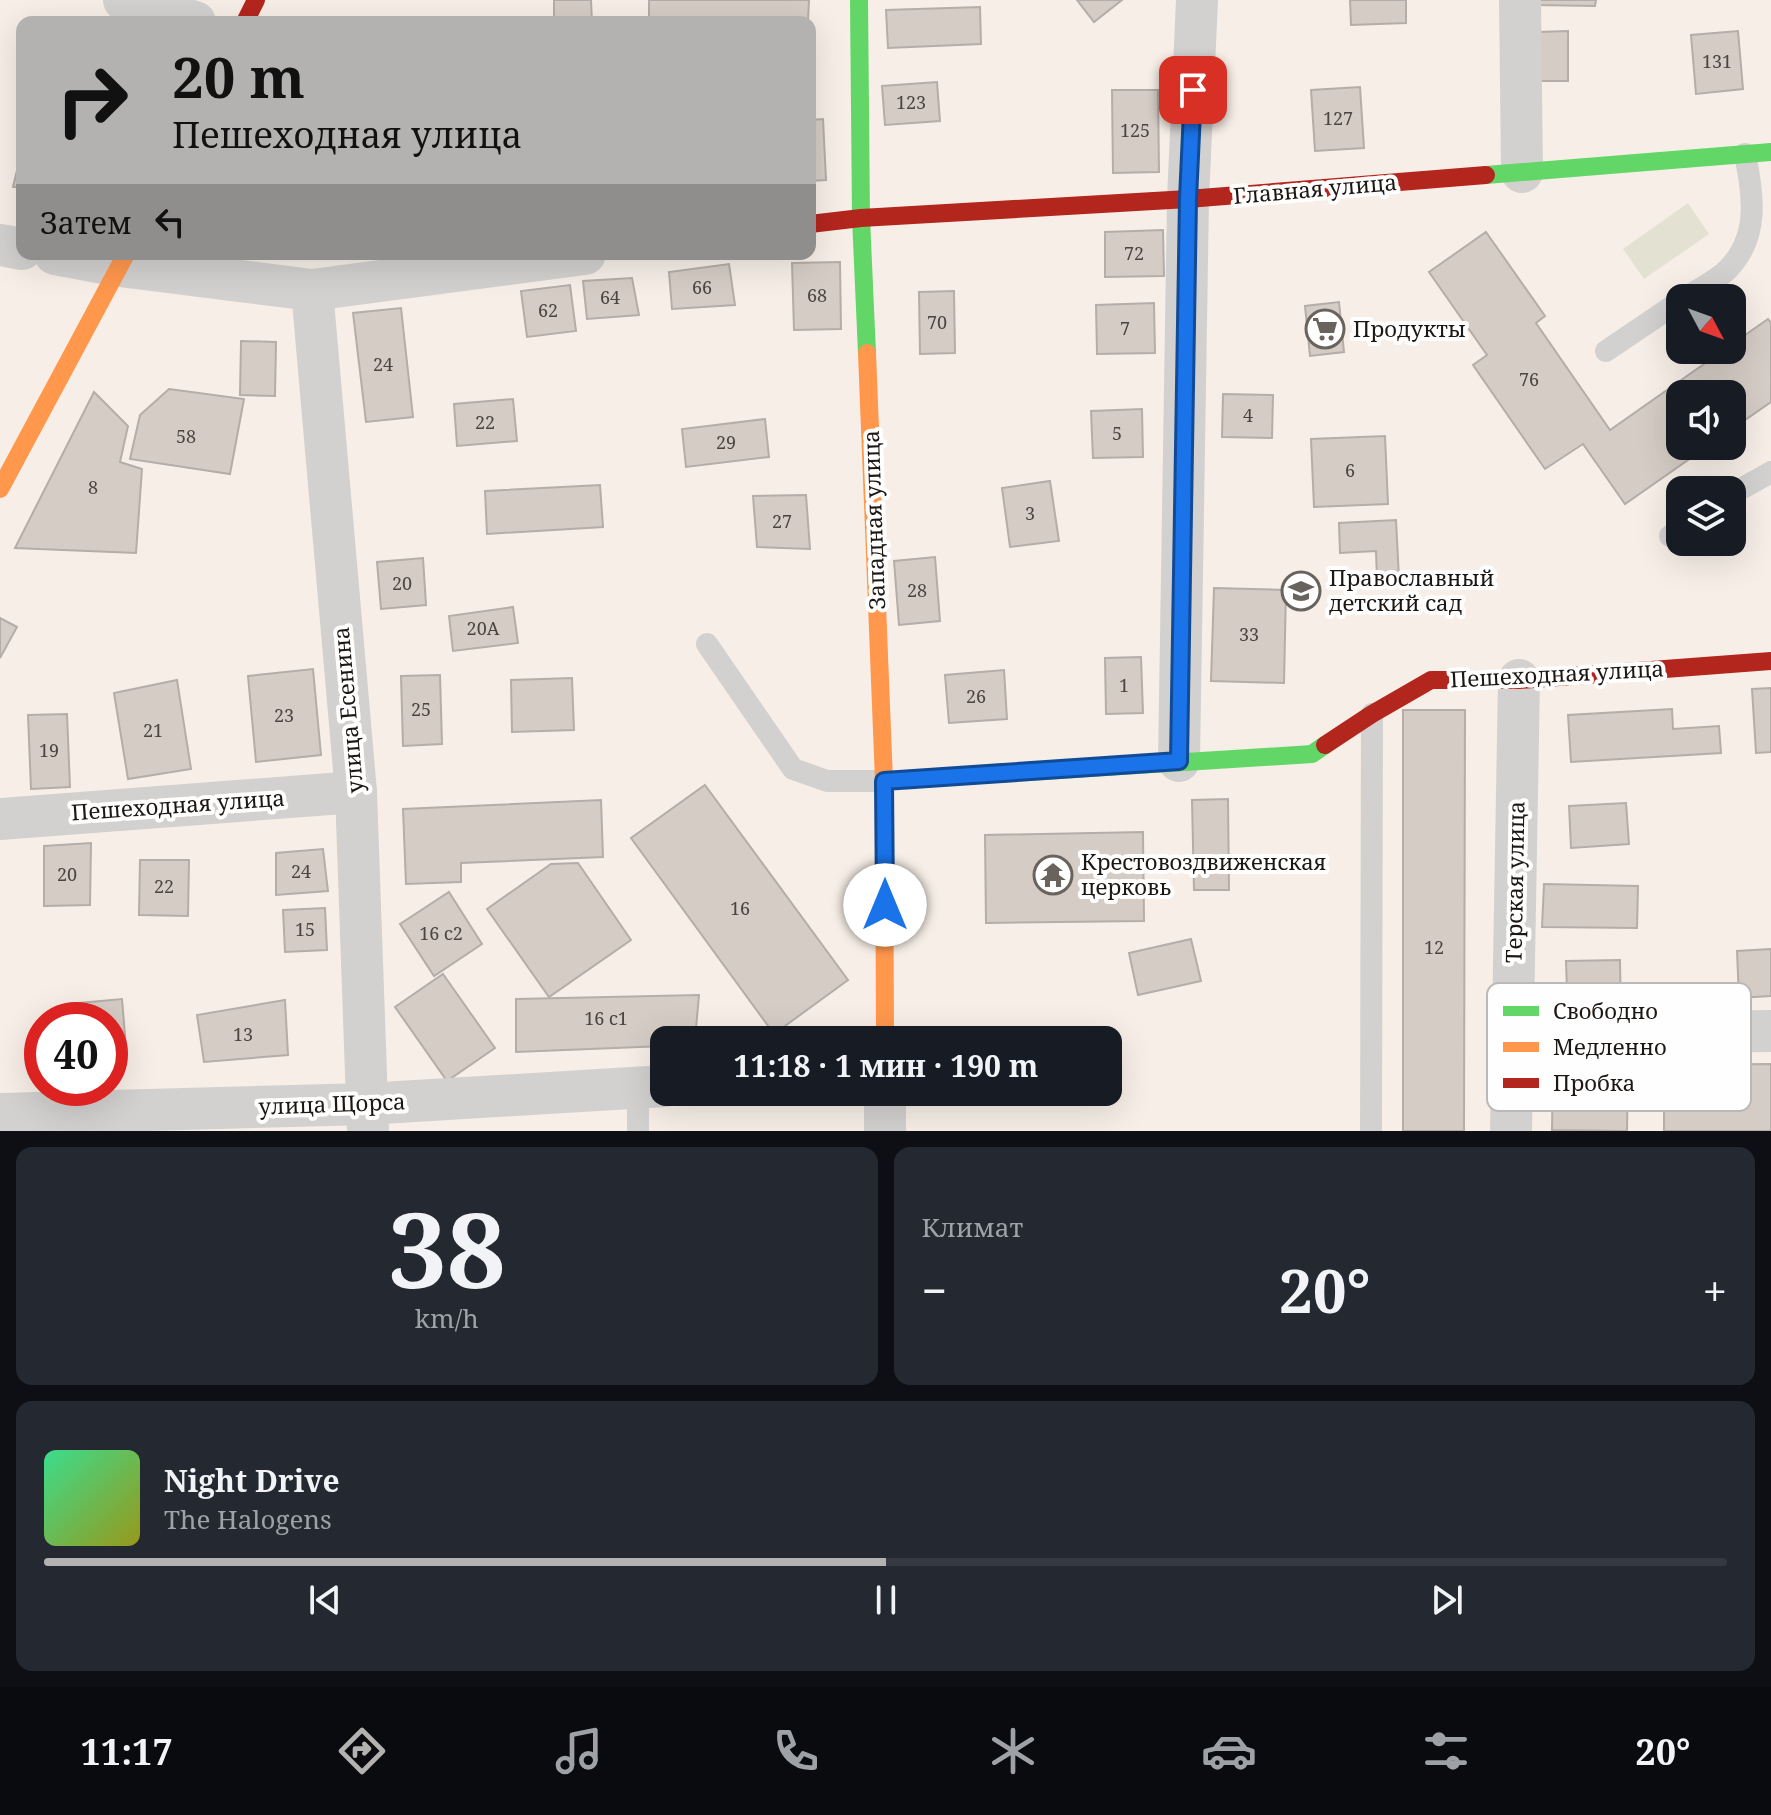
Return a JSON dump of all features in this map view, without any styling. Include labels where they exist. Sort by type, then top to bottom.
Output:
[{"type":"street","points":[[124,0],[176,16]]},
{"type":"street","name":"Западная улица","points":[[859,0],[861,218],[884,781],[885,1026]]},
{"type":"street","points":[[1179,761],[1188,199],[1197,0]]},
{"type":"street","points":[[1520,0],[1522,172]]},
{"type":"street","name":"Главная улица","points":[[816,223],[1188,199],[1771,152]]},
{"type":"street","points":[[0,489],[123,260],[312,290],[540,260]]},
{"type":"street","name":"улица Есенина","points":[[312,290],[356,792],[367,1117]]},
{"type":"street","name":"Пешеходная улица","points":[[884,781],[1312,754],[1431,680],[1519,680],[1771,661]]},
{"type":"street","name":"Терская улица","points":[[1513,983],[1519,680]]},
{"type":"street","name":"Пешеходная улица","points":[[0,819],[356,792]]},
{"type":"street","points":[[1751,1031],[1771,1031]]},
{"type":"street","name":"улица Щорса","points":[[0,1114],[367,1117],[650,1086]]},
{"type":"street","points":[[885,1106],[885,1131]]},
{"type":"street","name":"Терская улица","points":[[1511,1111],[1511,1131]]},
{"type":"lane","points":[[1706,284],[1728,270],[1750,236],[1752,199],[1745,154]]},
{"type":"lane","points":[[1606,351],[1666,310]]},
{"type":"lane","points":[[1746,486],[1771,472]]},
{"type":"lane","points":[[707,644],[793,769],[827,781],[884,781]]},
{"type":"lane","points":[[1371,1131],[1372,714]]},
{"type":"lane","points":[[638,1131],[650,1089]]},
{"type":"shaded area","points":[[1688,203],[1709,234],[1644,279],[1623,249]]},
{"type":"building","points":[[554,0],[591,0],[592,16],[554,16]]},
{"type":"building","points":[[649,0],[809,0],[808,16],[649,16]]},
{"type":"building","points":[[1077,0],[1122,0],[1094,22]]},
{"type":"building","points":[[1350,0],[1406,0],[1406,23],[1351,25]]},
{"type":"building","points":[[1534,0],[1596,0],[1595,6],[1534,5]]},
{"type":"building","points":[[980,7],[981,44],[888,48],[886,10]]},
{"type":"building","points":[[1568,31],[1568,81],[1537,81],[1537,32]]},
{"type":"building","points":[[1738,31],[1743,89],[1696,94],[1691,35]]},
{"type":"building","points":[[937,82],[940,121],[885,125],[882,86]]},
{"type":"building","points":[[1360,87],[1364,148],[1315,151],[1311,90]]},
{"type":"building","points":[[1112,90],[1158,90],[1159,172],[1113,173]]},
{"type":"building","points":[[823,119],[826,180],[816,181],[816,120]]},
{"type":"building","points":[[1163,230],[1164,276],[1105,277],[1105,232]]},
{"type":"building","points":[[1486,232],[1545,316],[1536,323],[1610,430],[1666,391],[1666,460],[1688,460],[1625,504],[1583,444],[1545,469],[1473,365],[1487,355],[1429,272]]},
{"type":"building","points":[[840,262],[841,329],[794,330],[792,263]]},
{"type":"building","points":[[729,264],[735,305],[672,309],[669,272]]},
{"type":"building","points":[[632,278],[639,315],[587,319],[583,281]]},
{"type":"building","points":[[570,285],[576,331],[527,337],[521,291]]},
{"type":"building","points":[[954,291],[955,353],[920,354],[919,292]]},
{"type":"building","name":"Продукты","points":[[1339,302],[1344,352],[1310,356],[1305,306]]},
{"type":"building","points":[[1154,303],[1155,353],[1097,354],[1096,305]]},
{"type":"building","points":[[401,308],[413,417],[366,422],[353,313]]},
{"type":"building","points":[[1768,319],[1771,323],[1771,402],[1746,419],[1746,380],[1681,380],[1704,364],[1746,364],[1746,334]]},
{"type":"building","points":[[241,341],[276,342],[275,396],[240,395]]},
{"type":"building","points":[[169,389],[244,399],[230,474],[130,459],[140,415]]},
{"type":"building","points":[[94,392],[128,426],[120,462],[142,469],[136,553],[15,548]]},
{"type":"building","points":[[1223,394],[1273,395],[1272,438],[1222,437]]},
{"type":"building","points":[[513,399],[517,441],[457,446],[454,404]]},
{"type":"building","points":[[1142,409],[1143,457],[1093,458],[1091,411]]},
{"type":"building","points":[[765,419],[769,457],[686,467],[682,429]]},
{"type":"building","points":[[1385,436],[1388,504],[1314,507],[1311,439]]},
{"type":"building","points":[[1050,481],[1059,541],[1010,547],[1002,488]]},
{"type":"building","points":[[600,485],[603,527],[487,534],[485,491]]},
{"type":"building","points":[[806,495],[810,549],[757,547],[753,496]]},
{"type":"building","points":[[1396,520],[1399,578],[1377,579],[1376,551],[1340,553],[1339,523]]},
{"type":"building","points":[[935,557],[940,621],[899,625],[894,561]]},
{"type":"building","points":[[423,558],[426,605],[381,609],[377,562]]},
{"type":"building","points":[[1214,588],[1286,590],[1284,683],[1211,681]]},
{"type":"building","points":[[513,607],[518,643],[453,651],[449,616]]},
{"type":"building","points":[[0,618],[17,627],[0,658]]},
{"type":"building","points":[[1141,657],[1143,713],[1106,714],[1105,658]]},
{"type":"building","points":[[313,669],[321,755],[256,762],[248,676]]},
{"type":"building","points":[[1004,670],[1007,719],[949,723],[945,675]]},
{"type":"building","points":[[440,675],[442,744],[403,746],[401,676]]},
{"type":"building","points":[[572,678],[574,730],[512,732],[511,680]]},
{"type":"building","points":[[177,680],[191,769],[128,779],[114,693]]},
{"type":"building","points":[[1771,688],[1771,752],[1756,753],[1752,689]]},
{"type":"building","points":[[1672,709],[1673,729],[1719,726],[1721,753],[1571,762],[1568,715]]},
{"type":"building","points":[[1403,710],[1465,710],[1464,1131],[1403,1131]]},
{"type":"building","points":[[67,714],[70,787],[31,789],[28,715]]},
{"type":"building","points":[[705,785],[848,980],[785,1026],[768,1026],[631,838]]},
{"type":"building","points":[[1228,799],[1229,890],[1194,890],[1192,800]]},
{"type":"building","points":[[601,800],[603,857],[461,863],[461,882],[406,884],[403,809]]},
{"type":"building","points":[[1626,803],[1629,844],[1571,848],[1569,806]]},
{"type":"building","points":[[1143,832],[1144,921],[986,923],[985,835]]},
{"type":"building","points":[[91,843],[90,905],[44,906],[44,846]]},
{"type":"building","points":[[323,849],[328,891],[276,895],[276,853]]},
{"type":"building","points":[[140,860],[189,860],[188,916],[139,915]]},
{"type":"building","points":[[578,863],[631,940],[549,997],[487,909],[551,864]]},
{"type":"building","points":[[1544,884],[1638,886],[1637,928],[1542,927]]},
{"type":"building","points":[[449,892],[482,944],[434,976],[400,924]]},
{"type":"building","points":[[325,908],[327,950],[285,952],[283,910]]},
{"type":"building","points":[[1191,939],[1201,981],[1138,995],[1129,953]]},
{"type":"building","points":[[1771,949],[1771,996],[1751,997],[1751,983],[1738,983],[1737,951]]},
{"type":"building","points":[[1620,960],[1620,983],[1567,983],[1566,961]]},
{"type":"building","points":[[443,974],[495,1048],[447,1081],[395,1007]]},
{"type":"building","points":[[699,995],[696,1026],[650,1026],[650,1047],[516,1052],[516,999]]},
{"type":"building","points":[[122,999],[122,1002],[90,1002]]},
{"type":"building","points":[[285,1000],[288,1055],[204,1062],[197,1015]]},
{"type":"building","points":[[1751,1064],[1771,1064],[1771,1131],[1664,1131],[1664,1111],[1751,1111]]},
{"type":"building","points":[[1552,1111],[1627,1111],[1627,1131],[1552,1130]]},
{"type":"traffic: fast","points":[[859,0],[861,218],[867,353]]},
{"type":"traffic: fast","points":[[1486,175],[1771,152]]},
{"type":"traffic: fast","points":[[884,781],[1312,754],[1325,745]]},
{"type":"traffic: slow","points":[[0,489],[123,260]]},
{"type":"traffic: slow","points":[[867,353],[884,781],[885,1026]]},
{"type":"traffic: jam","points":[[248,16],[256,0]]},
{"type":"traffic: jam","points":[[816,223],[1188,199],[1486,175]]},
{"type":"traffic: jam","points":[[1325,745],[1431,680],[1519,680],[1771,661]]},
{"type":"place","name":"Продукты","points":[[1325,329]]},
{"type":"place","name":"Православный детский сад","points":[[1301,591]]},
{"type":"place","name":"Крестовоздвиженская церковь","points":[[1053,875]]},
{"type":"route","points":[[885,905],[884,781],[1179,761],[1188,199],[1193,90]]}]
